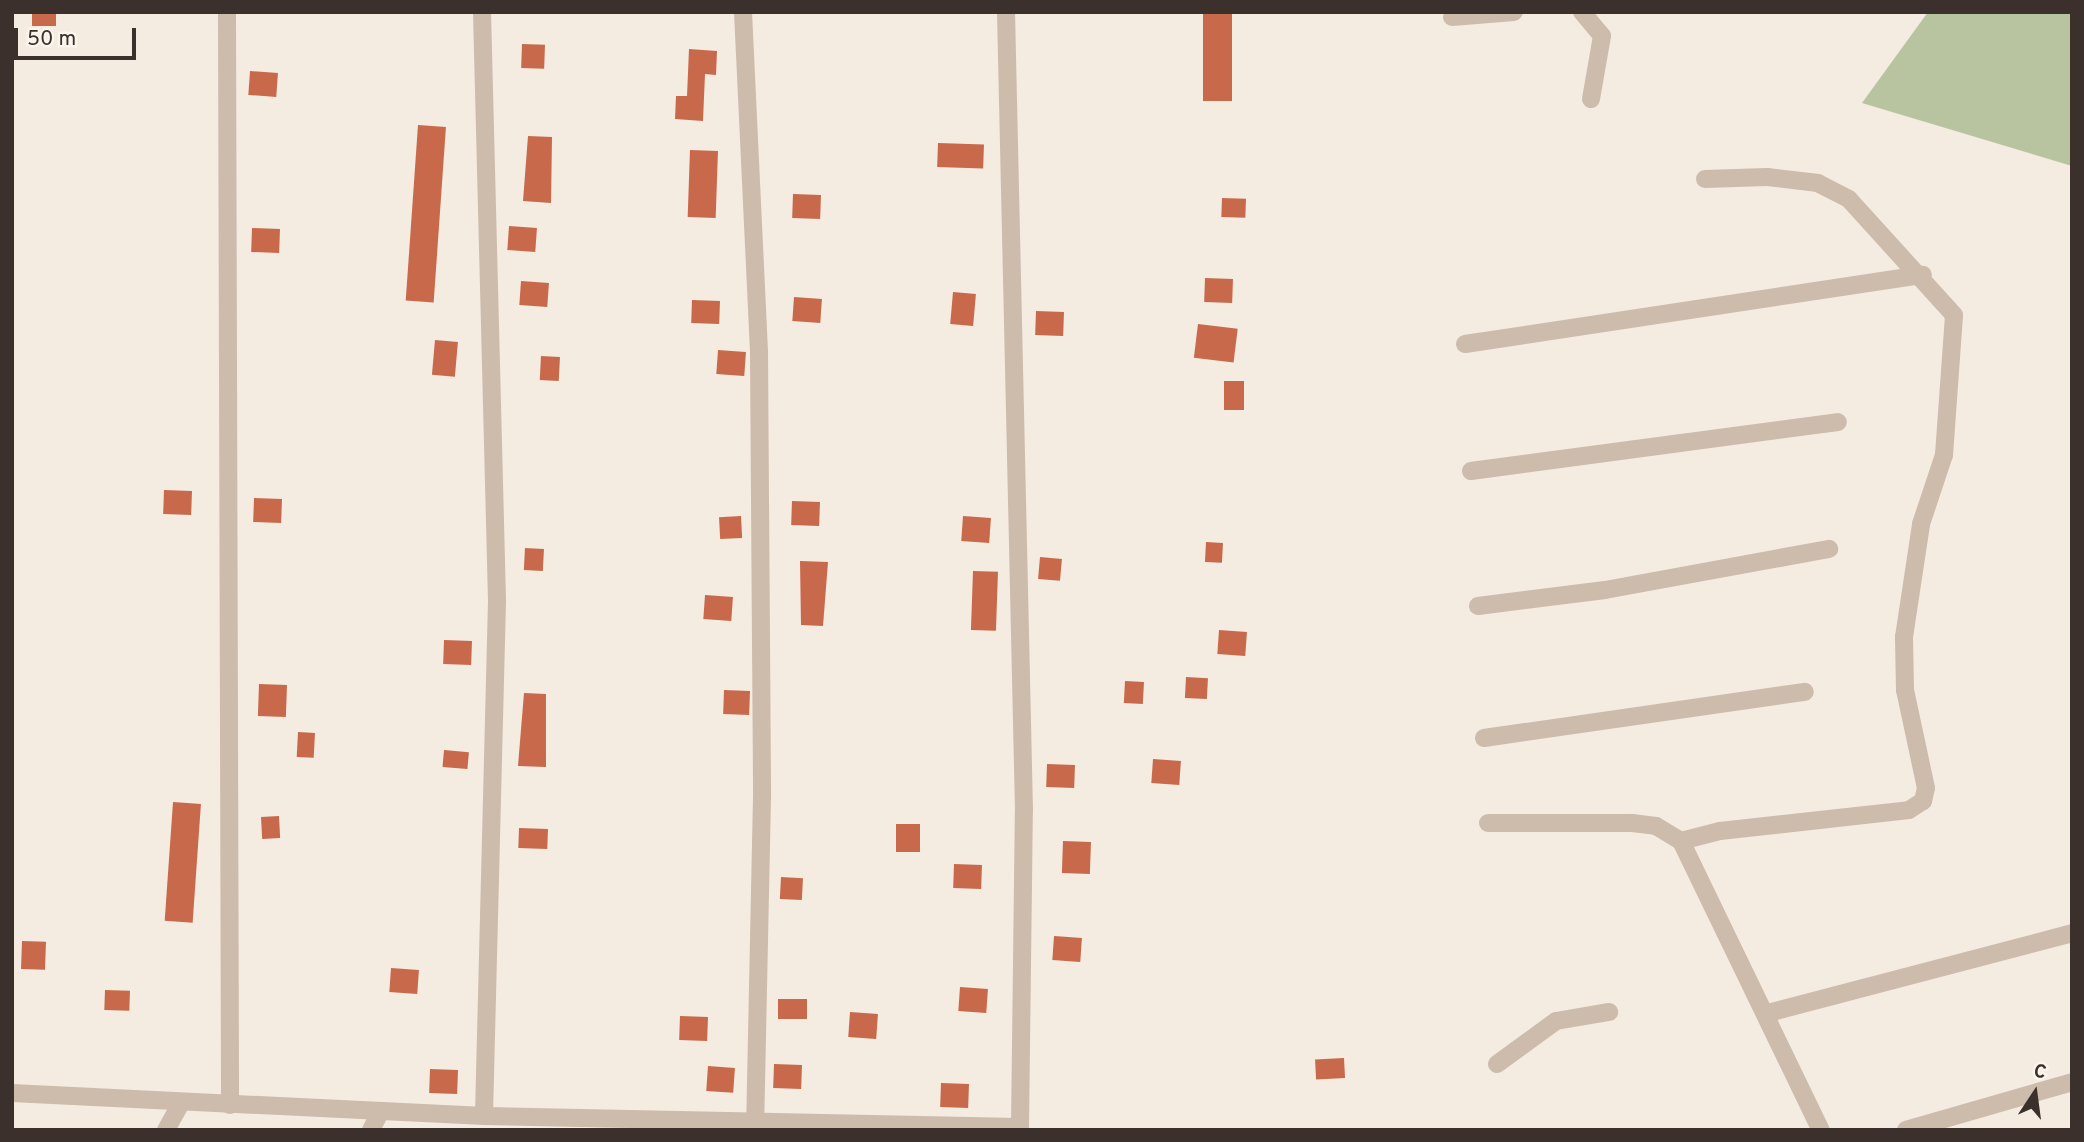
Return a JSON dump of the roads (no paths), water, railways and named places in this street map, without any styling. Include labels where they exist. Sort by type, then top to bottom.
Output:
[{"type":"street","points":[[227,12],[230,1105]]},
{"type":"street","points":[[482,12],[498,601],[484,1116]]},
{"type":"street","points":[[743,12],[759,354],[762,797],[755,1118]]},
{"type":"street","points":[[12,1093],[599,1123],[755,1118],[819,1125],[1020,1127],[1024,797],[1006,12]]},
{"type":"street","points":[[1452,17],[1514,12]]},
{"type":"street","points":[[1582,12],[1602,36],[1591,99]]},
{"type":"street","points":[[1681,841],[1720,831],[1909,810],[1923,800],[1926,788],[1905,690],[1905,637],[1921,524],[1944,455],[1954,314],[1923,275],[1849,199],[1818,184],[1767,177],[1705,179]]},
{"type":"street","points":[[1465,344],[1923,275]]},
{"type":"street","points":[[1471,471],[1838,422]]},
{"type":"street","points":[[1478,606],[1605,590],[1829,549]]},
{"type":"street","points":[[1484,738],[1805,692]]},
{"type":"street","points":[[1488,823],[1632,823],[1656,826],[1681,841],[1768,1013],[1821,1130]]},
{"type":"street","points":[[1768,1013],[2072,933]]},
{"type":"street","points":[[1497,1063],[1556,1021],[1609,1012]]},
{"type":"street","points":[[1906,1130],[2072,1082]]},
{"type":"street","points":[[166,1130],[181,1103]]},
{"type":"street","points":[[371,1130],[380,1112]]}]
